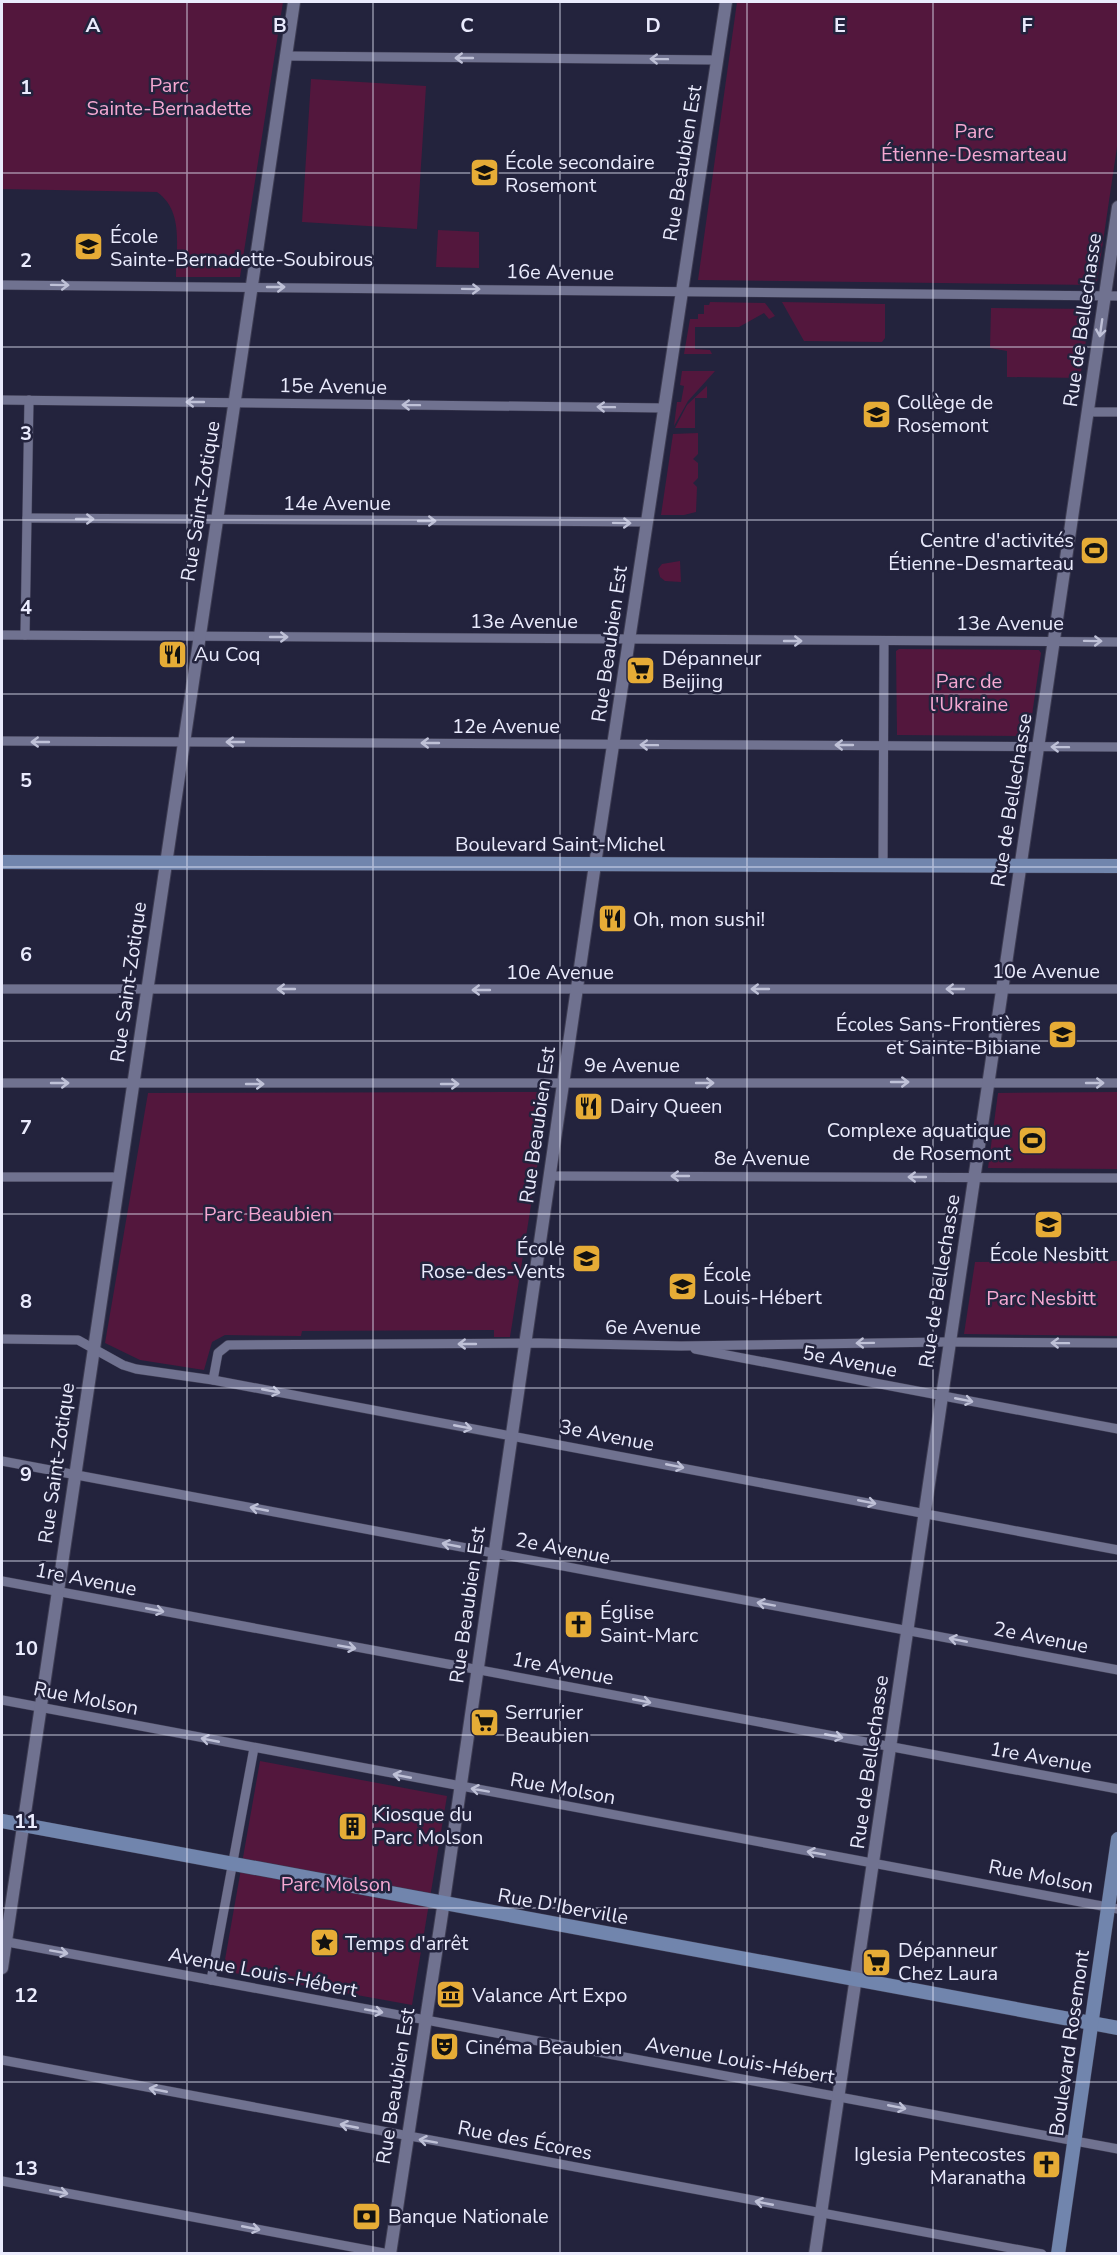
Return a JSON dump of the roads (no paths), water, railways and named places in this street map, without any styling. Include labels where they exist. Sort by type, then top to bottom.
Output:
[{"type":"main road","name":"Boulevard Saint-Michel","points":[[2,862],[1119,866]]},
{"type":"main road","name":"Rue D'Iberville","points":[[2,1821],[1119,2028]]},
{"type":"main road","name":"Boulevard Rosemont","points":[[1058,2253],[1091,2023],[1113,1908],[1119,1839]]},
{"type":"street","name":"Rue Saint-Zotique","points":[[2,1968],[3,1941],[23,1825],[294,2]]},
{"type":"street","name":"Rue Beaubien Est","points":[[389,2253],[443,1904],[595,863],[726,2]]},
{"type":"street","points":[[286,56],[717,60]]},
{"type":"street","name":"Rue de Bellechasse","points":[[815,2253],[1089,412],[1112,296],[1119,207]]},
{"type":"street","name":"16e Avenue","points":[[2,285],[1112,296]]},
{"type":"street","name":"15e Avenue","points":[[2,400],[665,408]]},
{"type":"street","points":[[25,635],[29,400]]},
{"type":"street","points":[[1089,412],[1119,412]]},
{"type":"street","name":"14e Avenue","points":[[27,518],[647,522]]},
{"type":"street","name":"13e Avenue","points":[[2,635],[1119,642]]},
{"type":"street","points":[[883,864],[884,642]]},
{"type":"street","name":"12e Avenue","points":[[2,741],[1119,747]]},
{"type":"street","name":"10e Avenue","points":[[2,989],[576,991],[1119,989]]},
{"type":"street","name":"9e Avenue","points":[[2,1083],[1119,1083]]},
{"type":"street","name":"8e Avenue","points":[[550,1176],[1119,1178]]},
{"type":"street","points":[[2,1178],[119,1177]]},
{"type":"street","points":[[2,1339],[78,1340],[93,1347]]},
{"type":"street","name":"6e Avenue","points":[[213,1380],[218,1353],[228,1345],[525,1343],[681,1346],[949,1342],[1119,1343]]},
{"type":"street","name":"5e Avenue","points":[[681,1346],[1119,1429]]},
{"type":"street","name":"3e Avenue","points":[[93,1347],[136,1369],[213,1380],[1119,1550]]},
{"type":"street","name":"2e Avenue","points":[[2,1461],[1119,1670]]},
{"type":"street","name":"1re Avenue","points":[[2,1581],[1119,1789]]},
{"type":"street","name":"Rue Molson","points":[[2,1700],[1113,1908]]},
{"type":"street","points":[[211,1980],[254,1748]]},
{"type":"street","name":"Avenue Louis-Hébert","points":[[3,1941],[1119,2149]]},
{"type":"street","name":"Rue des Écores","points":[[2,2060],[821,2214],[1042,2253]]},
{"type":"street","points":[[2,2181],[389,2253]]},
{"type":"place","name":"École secondaire Rosemont","points":[[484,173]]},
{"type":"place","name":"École Sainte-Bernadette-Soubirous","points":[[89,247]]},
{"type":"place","name":"Collège de Rosemont","points":[[876,414]]},
{"type":"place","name":"Centre d'activités Étienne-Desmarteau","points":[[1095,551]]},
{"type":"place","name":"Au Coq","points":[[173,654]]},
{"type":"place","name":"Dépanneur Beijing","points":[[641,670]]},
{"type":"place","name":"Oh, mon sushi!","points":[[612,919]]},
{"type":"place","name":"Écoles Sans-Frontières et Sainte-Bibiane","points":[[1062,1035]]},
{"type":"place","name":"Dairy Queen","points":[[589,1106]]},
{"type":"place","name":"Complexe aquatique de Rosemont","points":[[1032,1141]]},
{"type":"place","name":"École Nesbitt","points":[[1049,1224]]},
{"type":"place","name":"École Rose-des-Vents","points":[[586,1259]]},
{"type":"place","name":"École Louis-Hébert","points":[[682,1286]]},
{"type":"place","name":"Église Saint-Marc","points":[[579,1624]]},
{"type":"place","name":"Serrurier Beaubien","points":[[484,1723]]},
{"type":"place","name":"Kiosque du Parc Molson","points":[[352,1826]]},
{"type":"place","name":"Temps d'arrêt","points":[[324,1943]]},
{"type":"place","name":"Dépanneur Chez Laura","points":[[877,1962]]},
{"type":"place","name":"Valance Art Expo","points":[[451,1995]]},
{"type":"place","name":"Cinéma Beaubien","points":[[444,2047]]},
{"type":"place","name":"Iglesia Pentecostes Maranatha","points":[[1047,2165]]},
{"type":"place","name":"Banque Nationale","points":[[367,2216]]},
{"type":"park label","name":"Parc Sainte-Bernadette","points":[[169,96]]},
{"type":"park label","name":"Parc Étienne-Desmarteau","points":[[974,142]]},
{"type":"park label","name":"Parc de l'Ukraine","points":[[969,692]]},
{"type":"park label","name":"Parc Beaubien","points":[[268,1214]]},
{"type":"park label","name":"Parc Nesbitt","points":[[1041,1298]]},
{"type":"park label","name":"Parc Molson","points":[[336,1884]]}]
